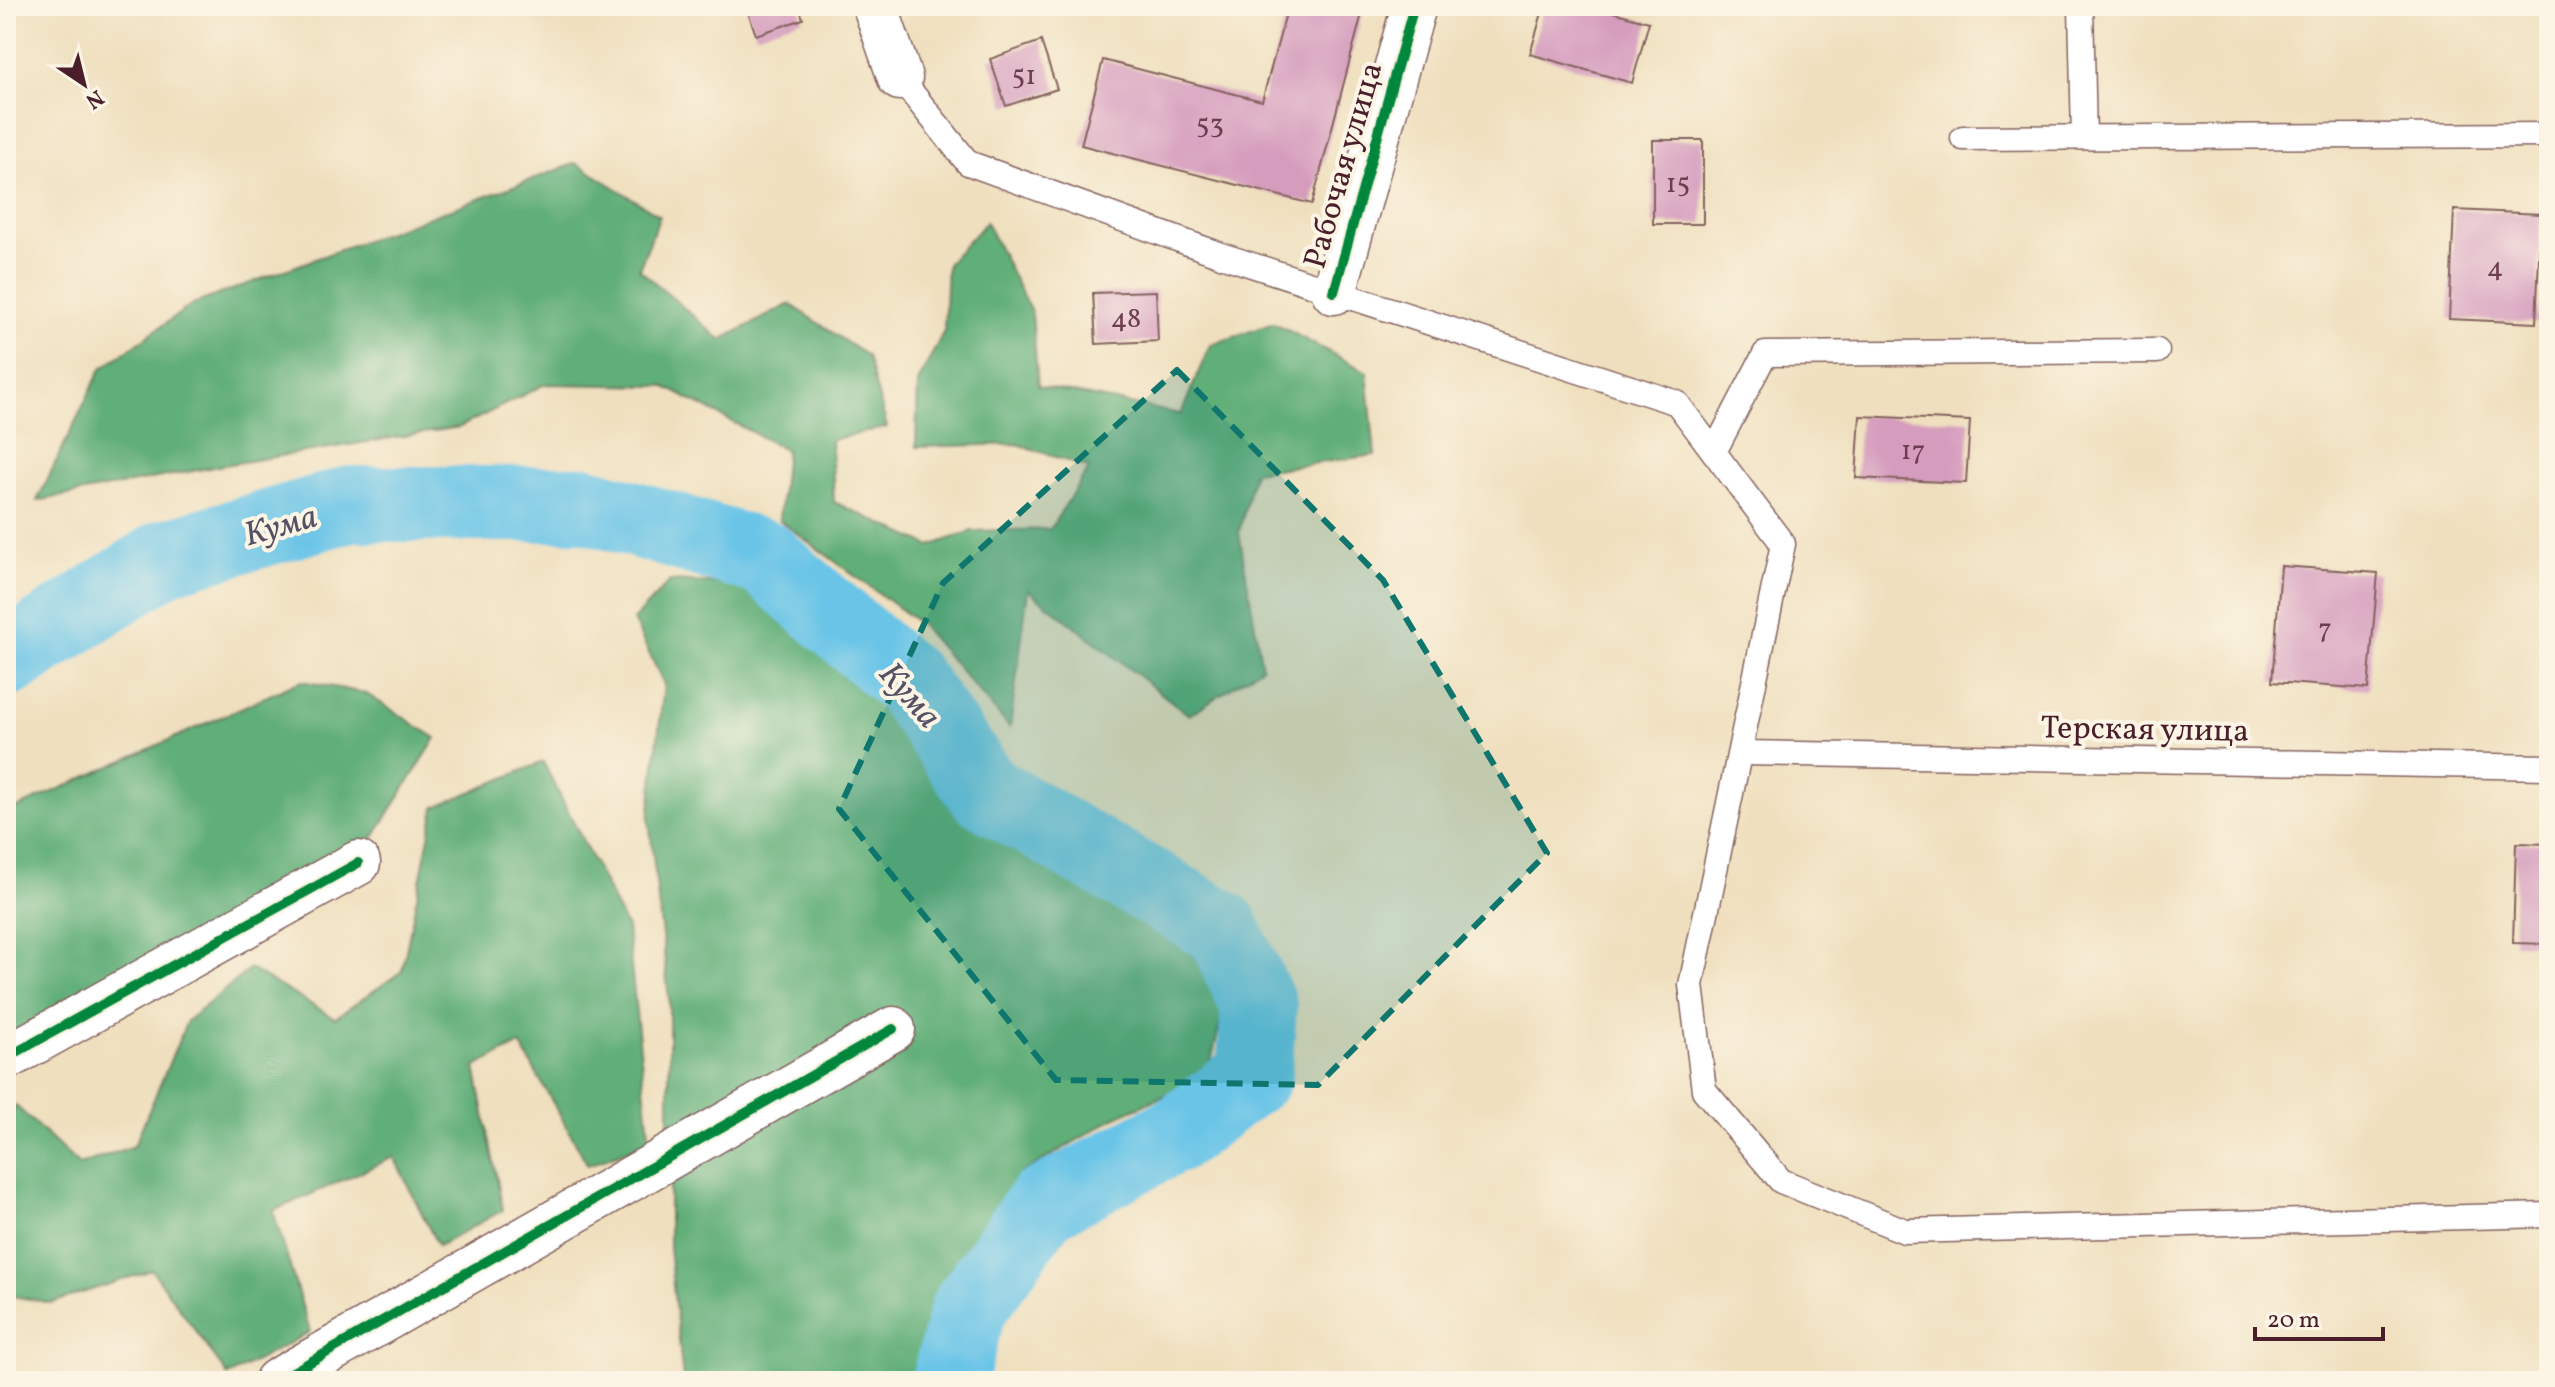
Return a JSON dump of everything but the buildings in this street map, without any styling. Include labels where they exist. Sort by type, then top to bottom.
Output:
[{"type":"street","points":[[875,6],[900,78]]},
{"type":"street","name":"Рабочая улица","points":[[1334,292],[1414,6]]},
{"type":"street","points":[[6,1058],[358,863]]},
{"type":"street","points":[[277,1381],[893,1029]]},
{"type":"lane","points":[[2081,6],[2084,137]]},
{"type":"lane","points":[[900,78],[968,163],[1221,255],[1677,403],[1783,544],[1691,985],[1704,1090],[1781,1181],[1905,1231],[2549,1215]]},
{"type":"lane","points":[[1963,138],[2549,135]]},
{"type":"lane","points":[[1714,452],[1765,354],[2157,351]]},
{"type":"lane","name":"Терская улица","points":[[1740,753],[2549,767]]},
{"type":"highlighted area","points":[[1177,370],[1383,580],[1547,853],[1318,1085],[1056,1080],[839,809],[943,583]]},
{"type":"green space","points":[[576,163],[660,216],[639,269],[721,340],[790,304],[867,356],[887,427],[831,440],[834,502],[930,546],[972,531],[1050,529],[1089,468],[1017,444],[916,447],[918,382],[944,331],[947,264],[986,222],[1032,314],[1038,386],[1181,414],[1210,345],[1274,323],[1367,372],[1375,455],[1254,472],[1239,533],[1262,667],[1189,715],[1028,590],[1010,728],[920,624],[779,520],[786,450],[664,386],[545,384],[460,427],[224,465],[37,501],[101,369],[193,304]]},
{"type":"green space","points":[[670,581],[753,585],[898,717],[953,806],[1178,931],[1224,1008],[1207,1077],[1116,1117],[1022,1173],[947,1280],[922,1381],[796,1381],[797,1372],[683,1379],[669,1248],[669,999],[649,819],[664,684],[633,620]]},
{"type":"green space","points":[[301,681],[365,693],[436,738],[374,837],[6,1039],[6,813]]},
{"type":"green space","points":[[543,762],[627,928],[650,1142],[588,1165],[520,1044],[475,1067],[503,1210],[438,1246],[394,1157],[273,1211],[310,1332],[228,1376],[152,1270],[52,1303],[6,1295],[6,1133],[15,1105],[79,1165],[134,1146],[187,1021],[250,969],[335,1018],[402,971],[435,807]]},
{"type":"waterway","name":"Кума","points":[[6,660],[166,557],[350,504],[584,504],[764,558],[907,681],[985,791],[1222,928],[1259,1006],[1254,1075],[1180,1132],[1042,1205],[968,1309],[949,1381]]},
{"type":"cycle path","points":[[1334,292],[1414,6]]},
{"type":"cycle path","points":[[6,1058],[358,863]]},
{"type":"cycle path","points":[[277,1381],[893,1029]]}]
